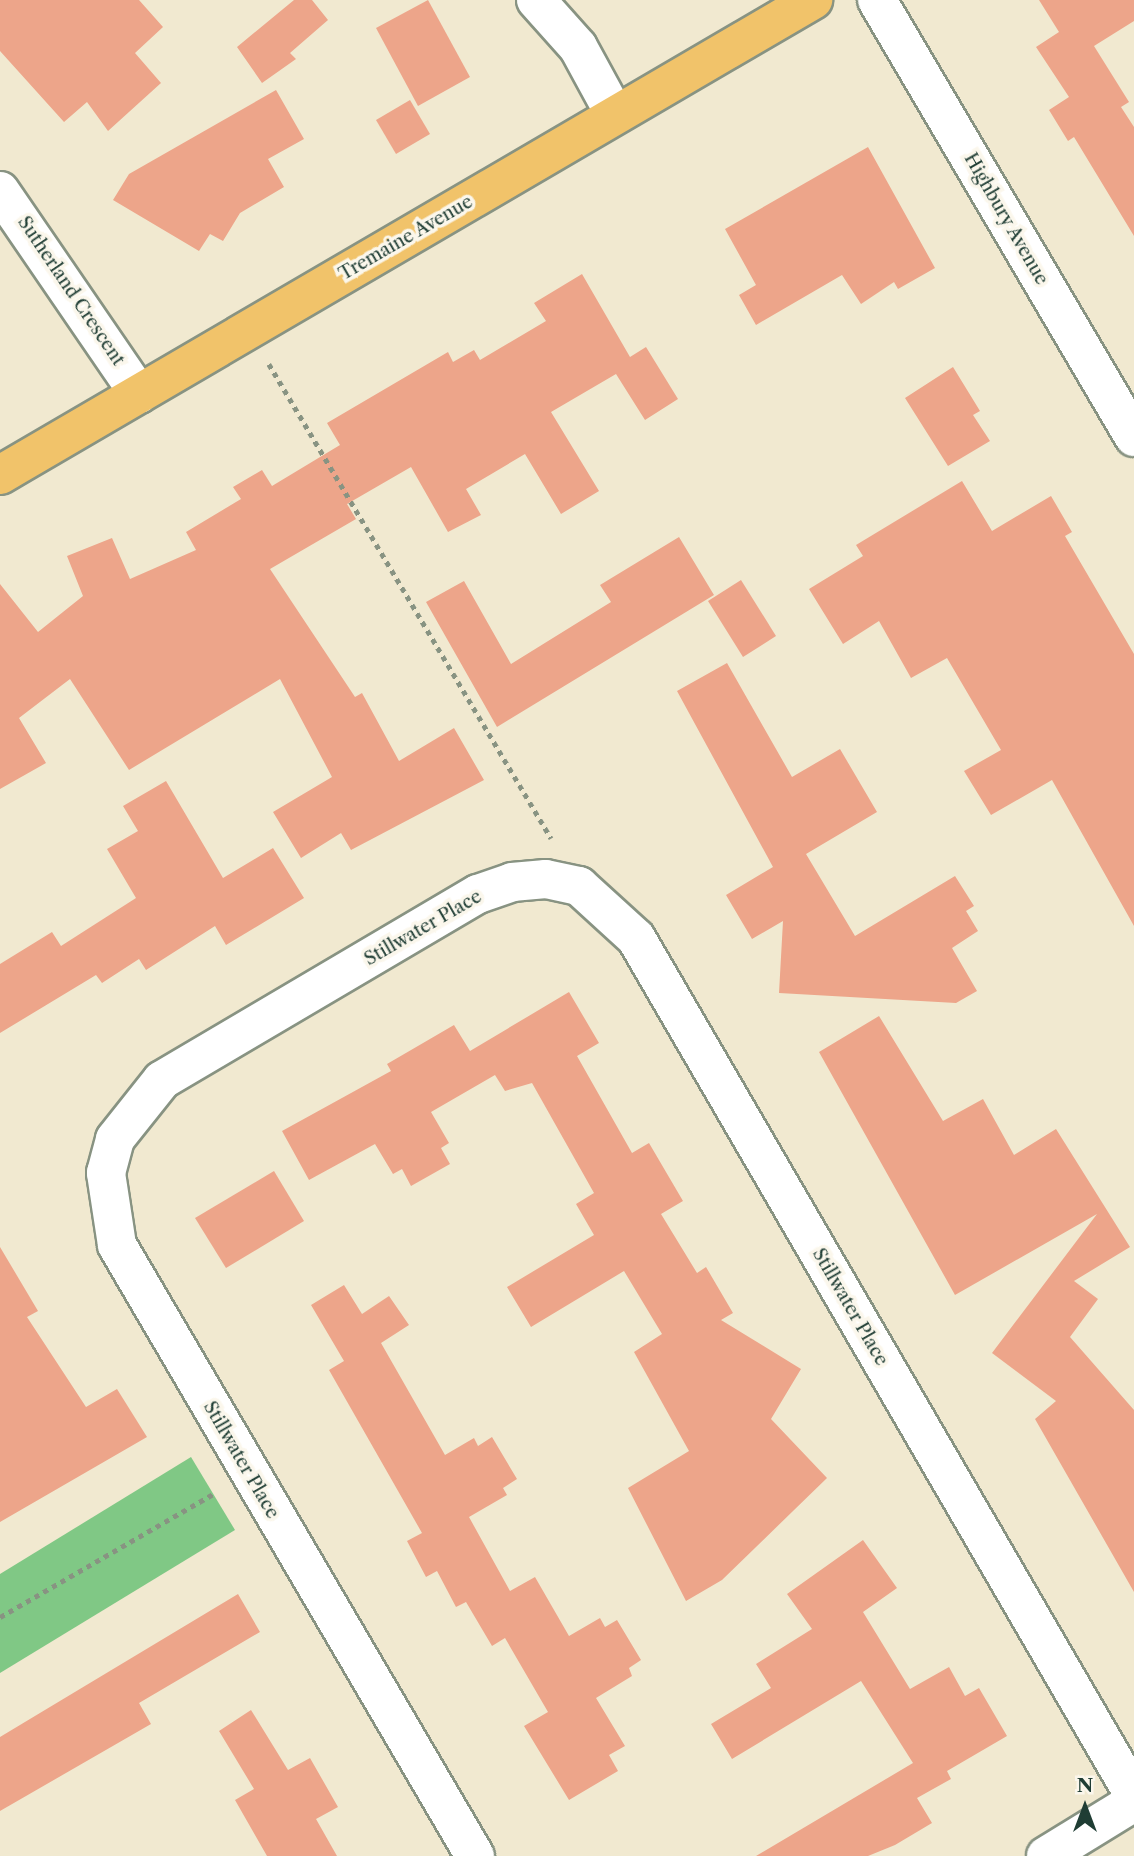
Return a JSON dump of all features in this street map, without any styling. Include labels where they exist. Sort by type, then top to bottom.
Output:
[{"type":"main road","name":"Tremaine Avenue","points":[[0,475],[813,0]]},
{"type":"street","points":[[536,0],[578,47],[615,115]]},
{"type":"street","name":"Highbury Avenue","points":[[877,0],[1134,438]]},
{"type":"street","name":"Sutherland Crescent","points":[[0,191],[139,394]]},
{"type":"street","name":"Stillwater Place","points":[[475,1856],[248,1474],[117,1245],[106,1173],[115,1139],[162,1080],[478,894],[546,879],[579,886],[636,938],[1134,1796]]},
{"type":"street","points":[[1046,1856],[1134,1802]]},
{"type":"path","points":[[249,330],[579,886]]},
{"type":"path","points":[[0,1617],[248,1474]]},
{"type":"green space","points":[[191,1457],[235,1530],[0,1673],[0,1574]]},
{"type":"building","points":[[0,0],[139,0],[163,27],[135,53],[161,83],[108,131],[87,102],[64,122],[0,51]]},
{"type":"building","points":[[294,0],[312,0],[328,20],[290,53],[296,59],[262,83],[237,47]]},
{"type":"building","points":[[428,0],[470,77],[418,106],[376,28]]},
{"type":"building","points":[[1039,0],[1134,0],[1134,21],[1094,46],[1129,102],[1121,107],[1134,127],[1134,236],[1074,137],[1068,141],[1049,110],[1069,97],[1036,47],[1059,32]]},
{"type":"building","points":[[276,90],[304,139],[268,159],[284,187],[240,213],[223,241],[210,234],[199,251],[113,200],[129,174]]},
{"type":"building","points":[[410,100],[430,134],[396,154],[376,120]]},
{"type":"building","points":[[868,147],[935,268],[898,289],[894,282],[861,304],[842,275],[756,325],[739,295],[756,285],[725,229]]},
{"type":"building","points":[[582,274],[630,357],[646,347],[678,399],[645,420],[616,374],[551,412],[599,491],[561,514],[525,454],[466,489],[481,515],[448,532],[411,467],[347,504],[356,519],[270,569],[355,697],[362,693],[399,761],[454,728],[484,780],[351,850],[341,833],[301,858],[273,812],[332,777],[280,679],[129,770],[70,679],[19,718],[46,763],[0,789],[0,584],[38,632],[83,596],[67,556],[112,538],[130,579],[196,550],[186,532],[241,499],[233,487],[262,470],[272,486],[340,445],[327,423],[448,352],[453,362],[474,350],[480,360],[546,321],[534,303]]},
{"type":"building","points":[[953,367],[980,411],[973,415],[990,441],[948,466],[905,398]]},
{"type":"building","points":[[962,481],[992,531],[1051,496],[1072,532],[1065,536],[1134,654],[1134,926],[1052,780],[991,815],[964,771],[1001,750],[947,658],[911,678],[879,621],[843,644],[809,589],[863,556],[856,545]]},
{"type":"building","points":[[679,537],[714,595],[497,727],[426,602],[464,581],[511,664],[611,602],[600,585]]},
{"type":"building","points":[[741,580],[776,636],[743,657],[708,601]]},
{"type":"building","points":[[727,663],[792,777],[840,749],[877,812],[806,854],[855,936],[955,876],[974,906],[966,911],[978,931],[952,948],[977,991],[956,1003],[779,993],[783,921],[752,939],[726,895],[773,867],[677,691]]},
{"type":"building","points":[[166,781],[223,878],[273,848],[304,898],[226,945],[215,926],[146,970],[139,959],[102,983],[96,975],[0,1033],[0,964],[52,932],[61,946],[136,898],[107,849],[138,831],[123,806]]},
{"type":"building","points":[[569,992],[599,1043],[577,1056],[632,1153],[649,1143],[683,1201],[661,1214],[697,1273],[706,1267],[733,1313],[721,1320],[801,1369],[771,1419],[827,1478],[722,1580],[686,1601],[628,1488],[689,1451],[634,1352],[662,1334],[624,1271],[531,1327],[507,1287],[594,1235],[576,1204],[594,1193],[532,1083],[505,1091],[495,1075],[431,1112],[449,1143],[441,1148],[450,1164],[411,1186],[402,1169],[393,1174],[375,1144],[309,1180],[282,1131],[391,1071],[387,1064],[454,1025],[470,1051]]},
{"type":"building","points":[[879,1016],[943,1121],[983,1099],[1014,1155],[1056,1129],[1130,1247],[1074,1281],[1098,1299],[1070,1337],[1134,1410],[1134,1592],[1035,1419],[1056,1401],[992,1353],[1097,1214],[955,1295],[819,1052]]},
{"type":"building","points":[[274,1171],[304,1221],[226,1268],[195,1218]]},
{"type":"building","points":[[0,1247],[38,1311],[27,1317],[86,1407],[117,1389],[147,1437],[0,1522]]},
{"type":"building","points":[[344,1285],[362,1314],[389,1296],[409,1325],[381,1343],[445,1455],[474,1438],[478,1446],[492,1437],[517,1479],[503,1488],[507,1495],[469,1517],[510,1591],[535,1577],[569,1636],[600,1618],[605,1627],[617,1620],[641,1660],[629,1668],[632,1676],[596,1698],[625,1746],[609,1755],[618,1771],[569,1800],[524,1726],[548,1712],[505,1638],[492,1646],[466,1602],[456,1607],[437,1571],[426,1577],[407,1541],[422,1533],[329,1370],[344,1361],[311,1305]]},
{"type":"building","points":[[863,1540],[897,1588],[863,1612],[910,1689],[949,1667],[965,1696],[979,1688],[1007,1736],[947,1771],[951,1779],[917,1798],[932,1823],[895,1845],[868,1856],[756,1856],[913,1763],[861,1681],[732,1759],[711,1724],[771,1688],[756,1664],[812,1629],[787,1594]]},
{"type":"building","points":[[238,1594],[260,1632],[139,1703],[151,1724],[0,1811],[0,1737]]},
{"type":"building","points":[[251,1710],[288,1770],[310,1758],[338,1807],[316,1819],[337,1856],[267,1856],[235,1800],[254,1789],[219,1731]]}]
